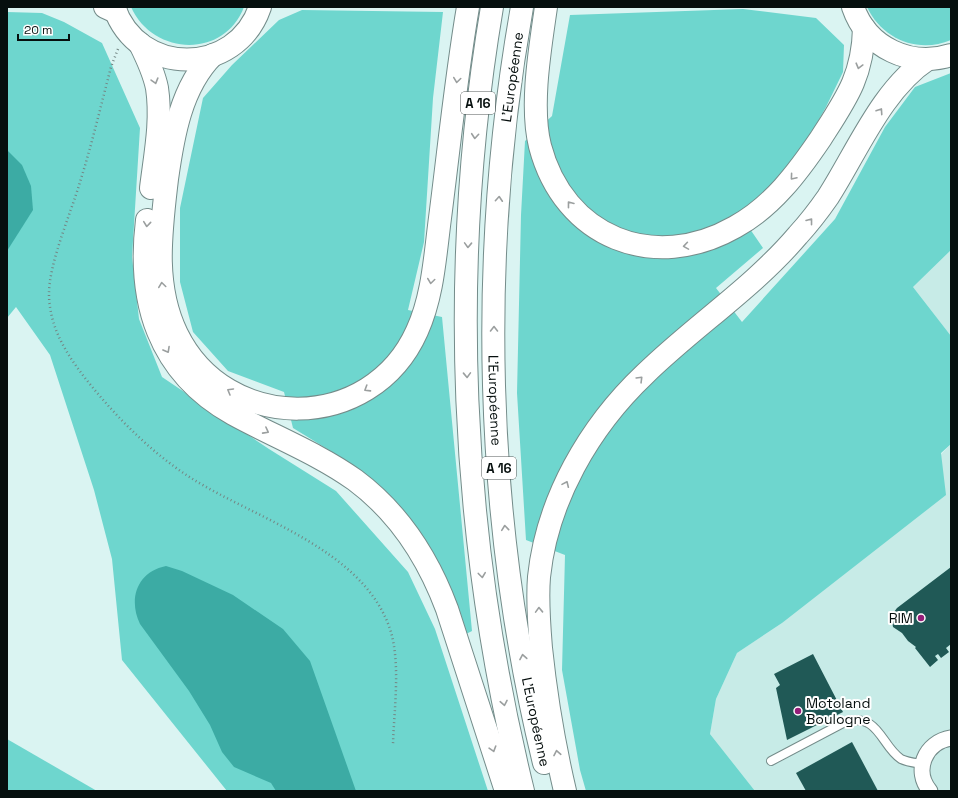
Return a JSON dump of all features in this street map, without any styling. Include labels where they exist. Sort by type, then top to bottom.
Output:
[{"type":"main road","points":[[262,11],[238,41],[213,56],[204,65],[192,84],[184,103],[172,146],[161,234],[161,279],[167,308],[176,332],[189,354],[205,373],[226,389],[256,403],[278,407],[307,408],[350,398],[373,385],[384,377],[399,362],[418,330],[427,306],[431,283],[462,42],[468,7]]},
{"type":"main road","name":"L'Européenne","points":[[492,7],[476,121],[469,220],[466,329],[468,403],[472,470],[483,587],[496,667],[523,791]]},
{"type":"main road","name":"L'Européenne","points":[[522,7],[506,119],[497,225],[494,304],[497,431],[506,537],[518,630],[529,693],[551,791]]},
{"type":"main road","points":[[546,7],[541,41],[536,120],[540,148],[555,183],[576,212],[593,227],[624,242],[646,247],[659,248],[693,244],[726,232],[760,210],[780,192],[808,157],[848,94],[860,64],[852,14]]},
{"type":"main road","points":[[112,9],[126,30],[140,44],[159,55],[179,60],[200,59],[213,56]]},
{"type":"main road","points":[[852,14],[875,40],[889,50],[911,58],[928,59],[951,55]]},
{"type":"main road","points":[[140,44],[154,77],[158,98],[157,136],[146,228],[145,257],[149,298],[162,342],[177,367],[187,379],[209,398],[232,413],[316,457],[349,477],[384,506],[407,533],[429,568],[442,594],[486,724],[506,791]]},
{"type":"main road","points":[[565,791],[545,682],[540,631],[539,591],[542,562],[548,533],[558,503],[570,475],[597,429],[633,386],[667,354],[746,287],[797,237],[828,196],[864,135],[892,95],[913,69],[928,59]]},
{"type":"street","points":[[930,791],[923,779],[922,764],[925,755],[933,745],[951,738]]},
{"type":"lane","points":[[771,761],[845,722],[856,720],[871,725],[877,729],[902,759],[922,764]]},
{"type":"shaded area","points":[[131,7],[244,7],[234,24],[221,36],[205,43],[188,45],[171,42],[155,35],[141,23]]},
{"type":"shaded area","points":[[867,7],[951,7],[951,40],[939,44],[926,45],[902,41],[882,28]]},
{"type":"shaded area","points":[[743,9],[816,18],[844,45],[843,72],[826,107],[796,160],[757,201],[739,213],[763,248],[716,288],[742,322],[835,219],[885,127],[915,87],[951,73],[951,250],[913,287],[951,336],[951,444],[941,453],[946,495],[782,623],[737,653],[716,699],[710,734],[755,791],[586,791],[580,770],[562,670],[565,555],[526,540],[517,393],[521,215],[525,141],[552,116],[570,15]]},
{"type":"shaded area","points":[[302,10],[443,12],[433,98],[424,242],[408,310],[442,317],[472,631],[466,634],[435,557],[387,497],[337,455],[293,428],[284,392],[228,371],[193,332],[180,282],[180,208],[203,98],[232,65],[279,20]]},
{"type":"shaded area","points":[[7,12],[42,13],[64,22],[102,43],[140,128],[132,257],[139,319],[162,377],[269,449],[336,491],[408,572],[435,629],[488,791],[227,791],[122,660],[112,559],[94,490],[50,355],[16,307],[7,318]]},
{"type":"shaded area","points":[[7,150],[22,165],[31,186],[33,210],[7,251]]},
{"type":"shaded area","points":[[951,250],[951,336],[913,287]]},
{"type":"shaded area","points":[[951,444],[951,791],[755,791],[710,734],[716,699],[737,653],[782,623]]},
{"type":"shaded area","points":[[166,566],[182,571],[233,595],[283,629],[310,661],[356,791],[276,791],[271,783],[234,767],[222,752],[210,725],[189,691],[140,624],[136,615],[135,596],[142,580],[156,569]]},
{"type":"shaded area","points":[[7,739],[97,791],[7,791]]},
{"type":"building","name":"RIM","points":[[951,567],[951,644],[946,648],[949,652],[941,658],[938,654],[935,656],[938,660],[930,667],[915,648],[916,647],[908,641],[902,633],[893,627],[891,616],[897,608]]},
{"type":"building","points":[[813,654],[843,712],[787,740],[776,688],[780,685],[774,674]]},
{"type":"building","points":[[852,742],[878,791],[806,791],[796,773]]},
{"type":"place","name":"RIM","points":[[921,618]]},
{"type":"place","name":"Motoland Boulogne","points":[[798,711]]}]
